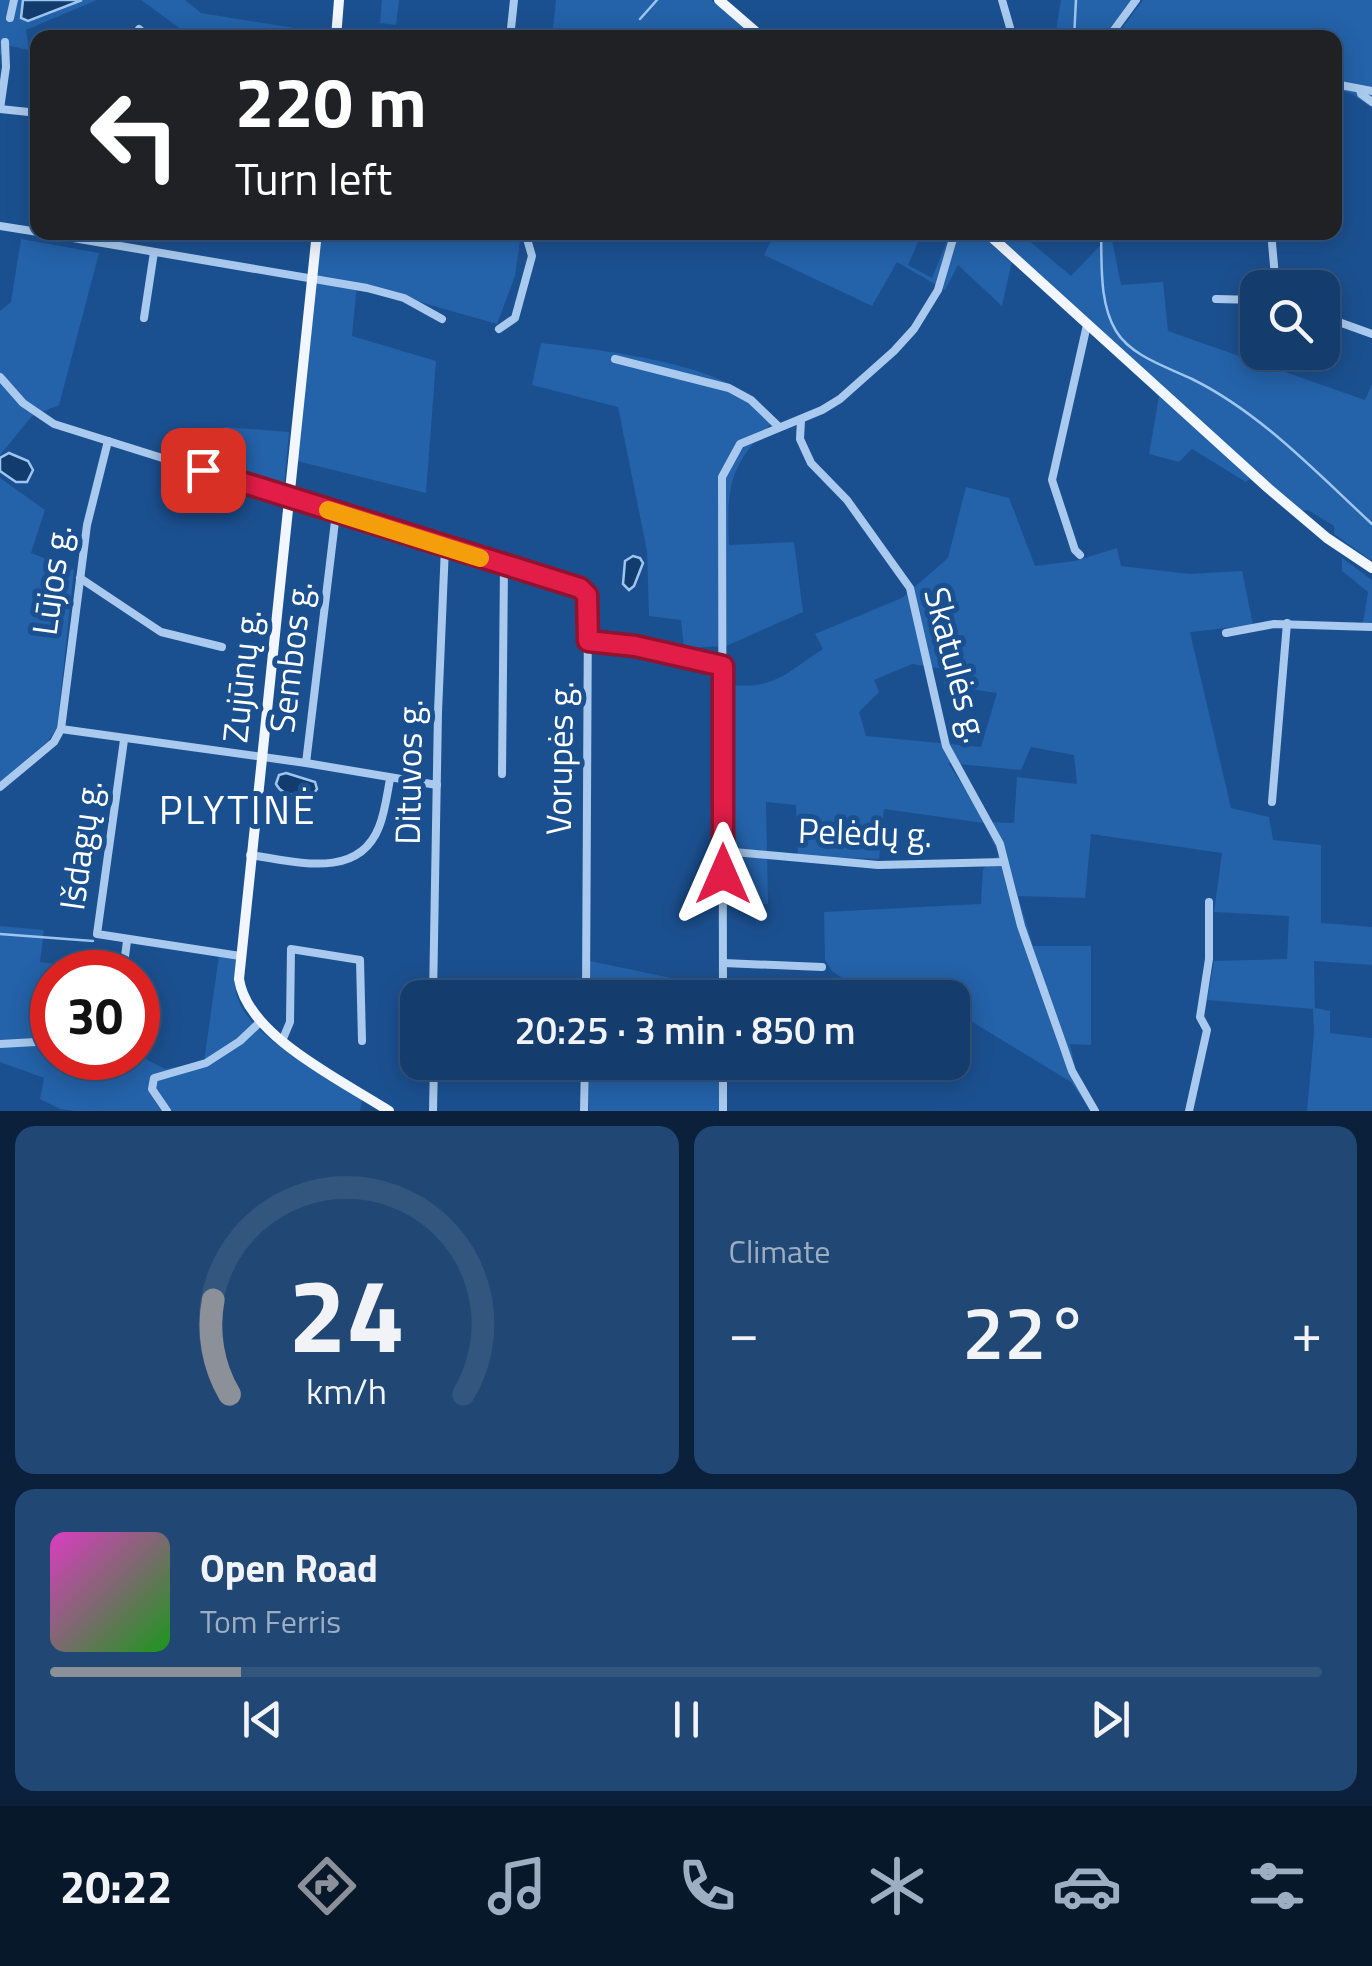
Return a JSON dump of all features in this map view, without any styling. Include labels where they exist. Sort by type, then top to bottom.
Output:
[{"type":"main road","points":[[337,30],[339,0]]},
{"type":"main road","points":[[719,0],[755,30]]},
{"type":"main road","name":"Zujūnų g.","points":[[316,240],[250,855],[240,991],[259,1023],[282,1042],[389,1111]]},
{"type":"main road","points":[[995,240],[1281,499],[1372,568]]},
{"type":"street","points":[[10,18],[14,0]]},
{"type":"street","points":[[511,30],[514,0]]},
{"type":"street","points":[[1002,0],[1011,30]]},
{"type":"street","points":[[1114,30],[1136,0]]},
{"type":"street","points":[[5,42],[0,109],[30,112]]},
{"type":"street","points":[[1342,85],[1372,89]]},
{"type":"street","points":[[1360,89],[1372,102]]},
{"type":"street","points":[[0,226],[30,231]]},
{"type":"street","points":[[84,240],[394,295],[442,318]]},
{"type":"street","points":[[498,328],[516,318],[531,264],[526,240]]},
{"type":"street","points":[[723,980],[722,477],[740,444],[801,420],[840,398],[914,328],[943,280],[953,240]]},
{"type":"street","points":[[1272,240],[1274,270]]},
{"type":"street","points":[[144,318],[154,252]]},
{"type":"street","points":[[1216,299],[1240,300]]},
{"type":"street","points":[[1340,322],[1372,334]]},
{"type":"street","points":[[1080,555],[1052,480],[1086,325]]},
{"type":"street","points":[[615,359],[728,388],[752,400],[779,428]]},
{"type":"street","name":"Vorupės g.","points":[[0,378],[22,403],[42,417],[583,590],[588,602],[586,980]]},
{"type":"street","name":"Skatulės g.","points":[[801,420],[800,439],[812,463],[847,500],[910,588],[946,746],[1000,844],[1022,926],[1062,1045],[1095,1111]]},
{"type":"street","name":"Lūjos g.","points":[[61,730],[93,496],[108,441]]},
{"type":"street","name":"Sembos g.","points":[[61,730],[306,763],[336,512]]},
{"type":"street","name":"Dituvos g.","points":[[434,980],[445,547]]},
{"type":"street","points":[[502,774],[504,565]]},
{"type":"street","points":[[80,578],[161,632],[222,647]]},
{"type":"street","points":[[1226,633],[1287,624],[1372,626]]},
{"type":"street","points":[[1272,802],[1287,624]]},
{"type":"street","points":[[588,641],[635,646],[723,666]]},
{"type":"street","points":[[0,787],[54,742],[61,730]]},
{"type":"street","name":"Išdagų g.","points":[[124,740],[96,930],[101,936],[240,956]]},
{"type":"street","points":[[306,763],[438,786]]},
{"type":"street","points":[[250,855],[338,864],[352,858],[378,831],[390,779]]},
{"type":"street","name":"Pelėdų g.","points":[[724,850],[878,865],[1004,862]]},
{"type":"street","points":[[1189,1111],[1208,1030],[1200,1017],[1209,959],[1209,902]]},
{"type":"street","points":[[126,950],[127,940]]},
{"type":"street","points":[[282,1042],[290,1022],[292,950],[360,960],[362,1041]]},
{"type":"street","points":[[723,962],[822,967]]},
{"type":"street","points":[[166,1111],[152,1089],[154,1078],[206,1063],[259,1023]]},
{"type":"street","points":[[0,1044],[30,1042]]},
{"type":"street","points":[[434,1080],[434,1111]]},
{"type":"street","points":[[584,1111],[585,1080]]},
{"type":"street","points":[[722,1111],[723,1080]]},
{"type":"shaded area","points":[[0,0],[23,0],[20,14],[28,21],[82,0],[97,0],[26,30],[30,50],[6,45],[0,56]]},
{"type":"shaded area","points":[[23,0],[82,0],[28,21],[21,18]]},
{"type":"shaded area","points":[[141,0],[185,0],[201,13],[306,30],[182,30]]},
{"type":"shaded area","points":[[382,0],[399,0],[396,25],[380,23]]},
{"type":"shaded area","points":[[556,0],[711,0],[748,30],[553,30]]},
{"type":"shaded area","points":[[1061,0],[1131,0],[1108,30],[1056,30]]},
{"type":"shaded area","points":[[1143,0],[1372,0],[1372,108],[1342,91],[1342,30],[1121,30]]},
{"type":"shaded area","points":[[21,239],[99,253],[59,405],[32,416],[0,455],[0,311],[11,302]]},
{"type":"shaded area","points":[[319,240],[520,240],[515,276],[497,324],[357,284],[352,336],[436,361],[426,493],[297,461]]},
{"type":"shaded area","points":[[772,240],[919,240],[908,265],[932,278],[947,240],[988,240],[1012,261],[1002,306],[958,265],[945,290],[897,262],[872,306],[764,255]]},
{"type":"shaded area","points":[[999,240],[1028,240],[1071,276],[1105,240],[1112,240],[1121,285],[1163,282],[1168,331],[1240,356],[1240,370],[1279,370],[1365,400],[1372,384],[1372,561],[1334,534],[1334,526],[1308,510],[1301,511]]},
{"type":"shaded area","points":[[541,343],[681,366],[733,386],[756,401],[771,424],[746,453],[733,479],[729,545],[794,542],[803,612],[726,646],[684,648],[681,620],[649,616],[647,551],[618,407],[532,385]]},
{"type":"shaded area","points":[[1159,396],[1251,478],[1246,482],[1192,449],[1179,462],[1149,454]]},
{"type":"shaded area","points":[[225,427],[289,432],[284,487],[196,460],[199,438]]},
{"type":"shaded area","points":[[9,453],[28,461],[33,470],[27,482],[16,482],[0,471],[0,458]]},
{"type":"shaded area","points":[[0,478],[45,510],[31,553],[74,570],[57,728],[48,741],[0,782]]},
{"type":"shaded area","points":[[966,487],[1009,498],[1035,566],[1075,561],[1117,548],[1121,566],[1190,574],[1242,571],[1253,625],[1190,632],[1231,808],[1269,817],[1273,840],[1321,845],[1321,923],[1372,927],[1372,965],[1314,961],[1315,1008],[1330,1011],[1330,1033],[1372,1038],[1372,1111],[1307,1111],[1313,1009],[1207,1000],[1214,961],[1287,959],[1289,916],[1214,912],[1222,853],[1091,834],[1085,898],[1018,896],[1033,946],[1091,946],[1091,1045],[1070,1044],[1076,1071],[1098,1111],[1091,1111],[1071,1082],[970,1020],[970,980],[845,980],[825,960],[824,912],[981,904],[983,869],[999,855],[984,823],[884,809],[879,859],[798,856],[796,805],[766,802],[768,904],[730,905],[728,689],[732,685],[771,681],[790,672],[823,649],[815,634],[902,598],[948,558]],"holes":[[[912,664],[944,669],[944,685],[997,693],[981,747],[866,736],[859,712],[879,692],[874,680]],[[1031,747],[1074,755],[1077,784],[1017,777],[1014,823],[987,822],[948,763],[1021,770]]]},
{"type":"shaded area","points":[[633,556],[643,563],[629,590],[623,584],[625,561]]},
{"type":"shaded area","points":[[1342,558],[1372,580],[1372,630],[1362,630],[1368,592],[1342,571]]},
{"type":"shaded area","points":[[286,773],[315,782],[317,789],[304,795],[283,792],[276,784],[279,775]]},
{"type":"shaded area","points":[[0,926],[44,930],[42,950],[30,950],[30,1073],[0,1062]]},
{"type":"shaded area","points":[[219,955],[237,956],[237,996],[257,1027],[310,1068],[362,1100],[360,1111],[75,1111],[40,1099],[44,1080],[160,1080],[160,1066],[165,1069],[204,1062]]},
{"type":"shaded area","points":[[590,961],[681,980],[589,980]]},
{"type":"shaded area","points":[[589,1080],[719,1080],[719,1111],[589,1111]]},
{"type":"waterway","points":[[640,19],[657,0]]},
{"type":"waterway","points":[[1074,30],[1076,0]]},
{"type":"waterway","points":[[1101,240],[1104,296],[1111,320],[1123,340],[1140,354],[1242,409],[1372,524]]},
{"type":"waterway","points":[[0,934],[93,941]]},
{"type":"slow traffic","points":[[328,510],[480,558]]},
{"type":"district","name":"PLYTINĖ","points":[[238,810]]},
{"type":"route","points":[[203,470],[580,588],[587,595],[588,641],[635,646],[723,666],[723,874]]}]
